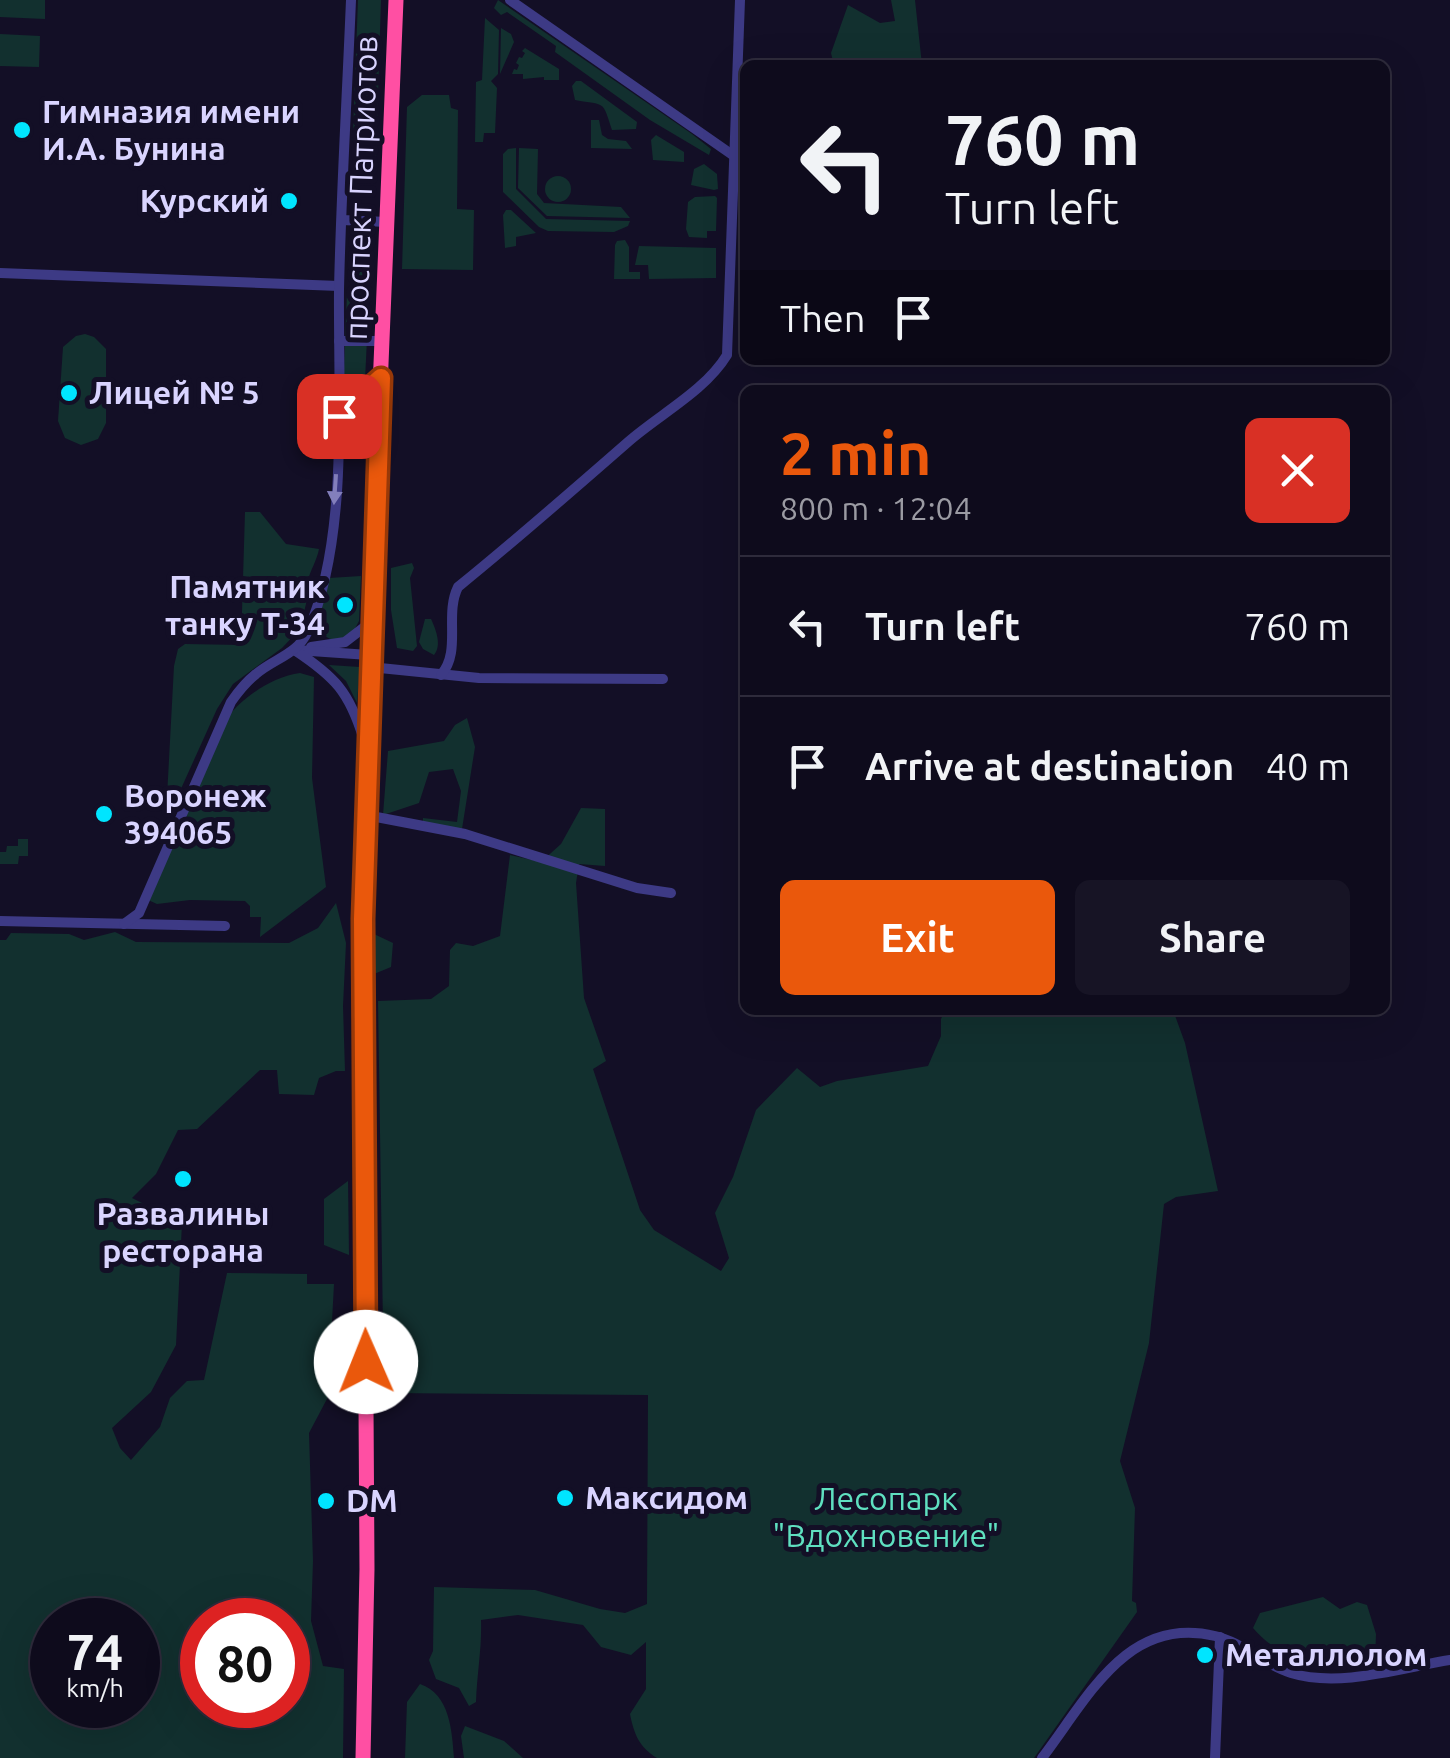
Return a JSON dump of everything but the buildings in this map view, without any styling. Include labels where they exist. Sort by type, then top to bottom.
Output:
[{"type":"highway","name":"проспект Патриотов","points":[[363,1758],[367,1568],[363,919],[366,749],[396,0]]},
{"type":"street","name":"проспект Патриотов","points":[[296,650],[310,628],[331,550],[352,0]]},
{"type":"street","points":[[510,0],[734,156]]},
{"type":"street","points":[[442,675],[451,664],[452,600],[458,587],[717,371],[727,356],[740,0]]},
{"type":"street","points":[[342,220],[387,222]]},
{"type":"street","points":[[0,272],[340,286]]},
{"type":"street","points":[[339,341],[382,340]]},
{"type":"street","points":[[339,416],[381,378]]},
{"type":"street","points":[[124,924],[139,913],[231,702],[256,674],[296,650],[345,642],[371,622]]},
{"type":"street","points":[[296,650],[370,655],[380,668],[442,675],[664,679]]},
{"type":"street","points":[[296,650],[339,683],[366,749]]},
{"type":"street","points":[[366,815],[465,834],[638,888],[671,893]]},
{"type":"street","points":[[0,921],[225,926]]},
{"type":"street","points":[[1042,1758],[1120,1656],[1138,1644],[1174,1631],[1220,1636],[1291,1674],[1338,1678],[1450,1660]]},
{"type":"street","points":[[1215,1758],[1220,1636]]},
{"type":"green space","points":[[0,0],[45,0],[45,19],[0,17]]},
{"type":"green space","points":[[358,0],[381,0],[376,159],[352,158]]},
{"type":"green space","points":[[498,0],[692,134],[711,149],[709,155],[650,120],[507,12],[501,15],[494,8]]},
{"type":"green space","points":[[891,0],[915,0],[921,60],[833,60],[831,53],[848,5],[880,23],[895,21]]},
{"type":"green space","points":[[485,18],[499,30],[498,74],[491,81],[497,88],[495,133],[484,133],[483,142],[475,142],[476,82],[482,80]]},
{"type":"green space","points":[[501,28],[511,34],[514,42],[500,74]]},
{"type":"green space","points":[[0,34],[40,36],[39,67],[0,66]]},
{"type":"green space","points":[[525,48],[559,69],[559,80],[523,79],[523,74],[512,74]]},
{"type":"green space","points":[[576,81],[637,122],[636,129],[612,130],[601,106],[575,100],[572,86]]},
{"type":"green space","points":[[422,95],[449,95],[451,108],[458,110],[457,209],[474,210],[473,270],[402,269],[407,107]]},
{"type":"green space","points":[[591,120],[599,120],[602,135],[626,141],[632,149],[591,148]]},
{"type":"green space","points":[[656,135],[684,152],[684,162],[653,160],[651,140]]},
{"type":"green space","points":[[516,148],[516,189],[546,219],[630,221],[628,226],[614,232],[548,231],[539,227],[503,192],[503,154]]},
{"type":"green space","points":[[519,148],[538,149],[537,194],[544,203],[621,207],[630,218],[547,216],[518,188]]},
{"type":"green space","points":[[704,164],[717,174],[718,189],[691,185],[694,169]]},
{"type":"green space","points":[[558,176],[567,180],[571,189],[567,198],[558,202],[549,198],[545,189],[549,180]]},
{"type":"green space","points":[[715,196],[716,231],[707,231],[707,238],[689,237],[688,202],[695,197]]},
{"type":"green space","points":[[511,210],[536,233],[516,237],[516,246],[505,248],[503,215]]},
{"type":"green space","points":[[360,231],[372,235],[364,401],[342,419],[347,292],[357,292]]},
{"type":"green space","points":[[625,240],[629,247],[629,272],[640,272],[640,279],[614,279],[615,245]]},
{"type":"green space","points":[[639,246],[716,248],[716,278],[649,279],[648,265],[635,265]]},
{"type":"green space","points":[[85,334],[106,349],[106,423],[98,439],[81,445],[65,438],[58,421],[63,347]]},
{"type":"green space","points":[[245,512],[260,512],[286,544],[319,549],[307,583],[310,587],[300,629],[282,648],[233,684],[217,709],[175,802],[167,797],[178,649],[185,644],[241,645]]},
{"type":"green space","points":[[412,563],[417,646],[413,651],[397,648],[391,610],[391,568]]},
{"type":"green space","points":[[361,576],[359,621],[351,636],[334,641],[321,634],[314,624],[329,578]]},
{"type":"green space","points":[[425,619],[431,619],[436,633],[438,647],[434,655],[419,642]]},
{"type":"green space","points":[[329,665],[360,667],[357,703],[346,681]]},
{"type":"green space","points":[[300,673],[314,677],[312,778],[326,887],[260,937],[261,917],[250,917],[250,906],[245,901],[157,904],[146,899],[223,723],[256,691]]},
{"type":"green space","points":[[467,718],[475,747],[462,829],[423,823],[423,818],[457,822],[461,791],[453,769],[429,772],[419,803],[383,815],[388,751],[444,741],[455,725]]},
{"type":"green space","name":"Лесопарк \"Вдохновение\"","points":[[581,808],[605,809],[605,866],[579,864],[576,883],[584,998],[606,1061],[593,1069],[640,1210],[654,1230],[721,1271],[729,1258],[715,1213],[733,1177],[756,1110],[797,1068],[820,1087],[928,1066],[941,1036],[943,1015],[1175,1015],[1185,1043],[1218,1191],[1176,1197],[1164,1204],[1149,1343],[1120,1461],[1135,1508],[1132,1601],[1137,1612],[1034,1758],[657,1758],[638,1739],[630,1714],[646,1689],[646,1642],[631,1655],[601,1647],[583,1625],[518,1615],[481,1620],[476,1702],[469,1706],[459,1688],[436,1679],[429,1660],[433,1651],[434,1587],[535,1590],[625,1613],[647,1604],[648,1395],[384,1393],[378,1001],[431,999],[449,986],[450,950],[456,943],[473,946],[500,936],[510,855],[541,862],[561,844]]},
{"type":"green space","points":[[18,839],[28,839],[28,856],[19,856],[18,864],[0,864],[0,852],[6,852],[7,846],[18,846]]},
{"type":"green space","points":[[336,903],[346,943],[345,1071],[319,1078],[314,1095],[279,1094],[277,1070],[260,1070],[197,1129],[178,1130],[156,1174],[132,1198],[182,1223],[176,1345],[151,1392],[112,1428],[120,1448],[131,1460],[160,1427],[170,1398],[187,1381],[204,1380],[227,1273],[307,1274],[307,1284],[334,1284],[328,1397],[309,1433],[311,1621],[323,1666],[344,1669],[343,1758],[0,1758],[0,940],[6,940],[11,933],[69,934],[84,940],[115,932],[136,942],[289,943],[318,928]]},
{"type":"green space","points":[[374,934],[393,943],[391,967],[374,974]]},
{"type":"green space","points":[[348,1181],[349,1255],[324,1245],[324,1199]]},
{"type":"green space","points":[[1323,1597],[1340,1609],[1357,1602],[1367,1605],[1376,1634],[1375,1662],[1324,1662],[1293,1656],[1253,1628],[1260,1613]]},
{"type":"green space","points":[[420,1684],[438,1696],[443,1705],[454,1758],[405,1758],[407,1702]]},
{"type":"green space","points":[[465,1726],[504,1741],[523,1758],[464,1758],[461,1736]]},
{"type":"place","name":"Гимназия имени И.А. Бунина","points":[[22,130]]},
{"type":"place","name":"Курский","points":[[289,201]]},
{"type":"place","name":"Лицей № 5","points":[[69,393]]},
{"type":"place","name":"Памятник танку Т-34","points":[[345,605]]},
{"type":"place","name":"Воронеж 394065","points":[[104,814]]},
{"type":"place","name":"Развалины ресторана","points":[[183,1179]]},
{"type":"place","name":"Максидом","points":[[565,1498]]},
{"type":"place","name":"DM","points":[[326,1501]]},
{"type":"place","name":"Металлолом","points":[[1205,1655]]},
{"type":"route","points":[[339,416],[381,378],[363,919],[366,1362]]}]
